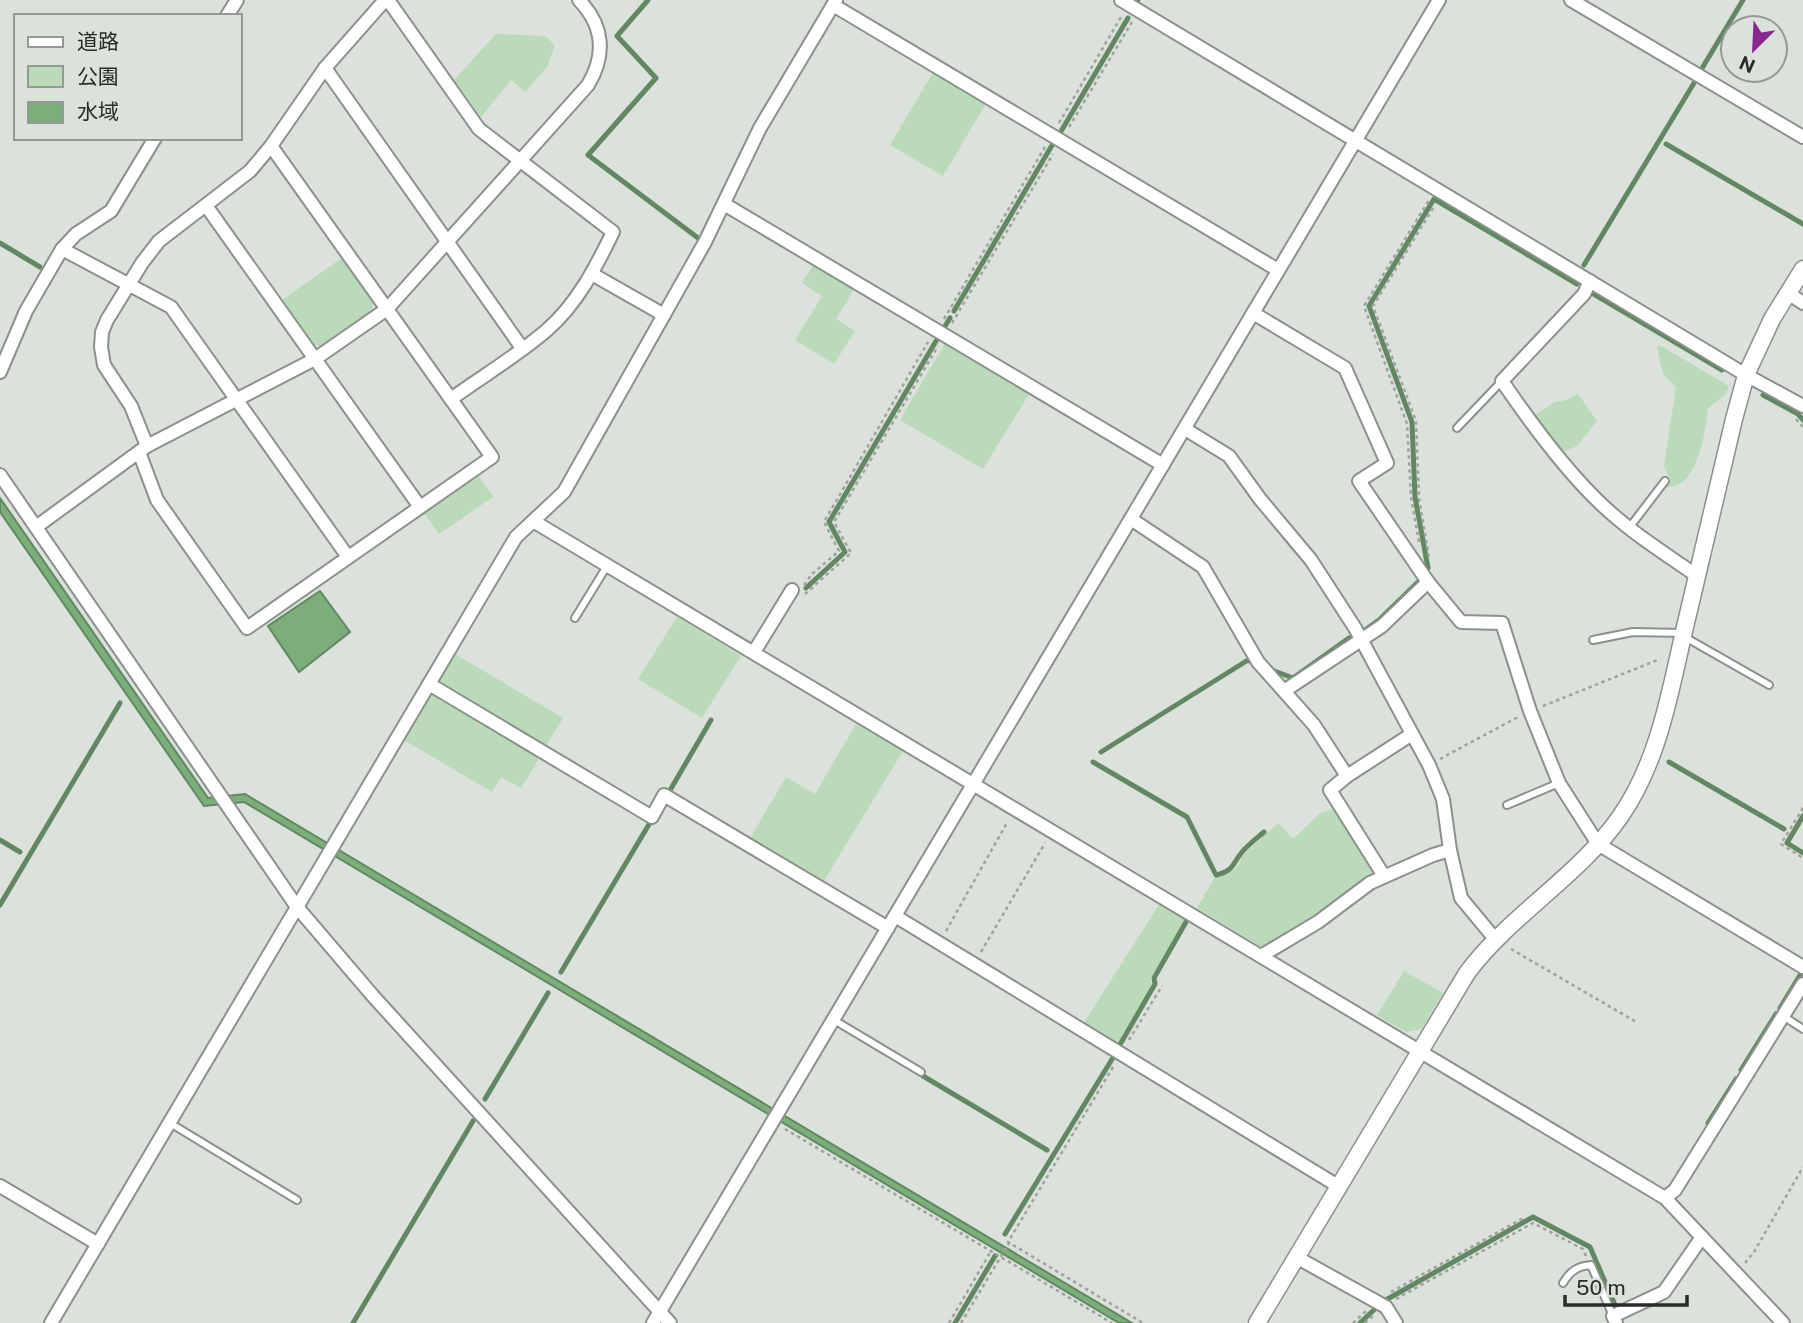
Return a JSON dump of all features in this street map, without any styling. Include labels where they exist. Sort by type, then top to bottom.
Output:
[{"type":"street","points":[[271,146],[492,457],[247,628],[157,500],[131,406],[104,365],[102,332],[107,320],[159,241],[207,207],[250,171],[271,146],[325,68],[387,0],[479,129],[613,232],[592,274],[548,329],[451,399]]},
{"type":"street","points":[[36,527],[143,449],[315,359],[387,309],[588,85],[596,72],[601,47],[596,24],[579,0]]},
{"type":"street","points":[[657,1318],[1439,0]]},
{"type":"street","points":[[1572,0],[1803,137]]},
{"type":"street","points":[[51,1323],[516,537],[564,492],[724,204],[760,128],[835,3],[1278,270]]},
{"type":"street","points":[[1130,5],[1746,375],[1803,406]]},
{"type":"street","points":[[325,68],[522,348]]},
{"type":"street","points":[[0,373],[26,310],[62,249],[76,234],[111,211],[154,140]]},
{"type":"street","points":[[724,204],[1163,466]]},
{"type":"street","points":[[207,207],[420,507]]},
{"type":"street","points":[[62,249],[171,307],[348,558]]},
{"type":"street","points":[[1257,1323],[1467,973],[1495,939],[1598,844],[1620,817],[1636,790],[1662,725],[1746,375],[1772,319],[1803,269]]},
{"type":"street","points":[[592,274],[664,315]]},
{"type":"street","points":[[1591,281],[1584,294],[1502,381],[1530,421],[1597,500],[1629,528],[1697,576]]},
{"type":"street","points":[[1788,293],[1803,303]]},
{"type":"street","points":[[1253,313],[1345,368],[1387,463],[1359,481],[1429,582],[1461,622],[1502,623],[1530,711],[1559,783],[1598,844],[1803,967]]},
{"type":"street","points":[[1185,429],[1229,456],[1260,499],[1311,560],[1361,639],[1429,765],[1443,799],[1450,850],[1461,898],[1495,939]]},
{"type":"street","points":[[0,475],[298,907],[657,1318],[670,1323]]},
{"type":"street","points":[[1131,519],[1203,567],[1258,662],[1314,725],[1347,776]]},
{"type":"street","points":[[533,521],[1665,1198],[1783,1323]]},
{"type":"street","points":[[1284,691],[1381,626],[1429,582]]},
{"type":"street","points":[[754,653],[792,590]]},
{"type":"street","points":[[429,684],[652,817],[664,795],[891,922],[939,943],[1338,1186]]},
{"type":"street","points":[[1384,876],[1331,790],[1347,776],[1412,734]]},
{"type":"street","points":[[1261,956],[1318,922],[1370,883],[1450,850]]},
{"type":"street","points":[[1665,1198],[1675,1191],[1803,984]]},
{"type":"street","points":[[0,1186],[98,1244]]},
{"type":"street","points":[[1614,1320],[1664,1292],[1703,1237]]},
{"type":"street","points":[[1296,1257],[1380,1304],[1396,1323]]},
{"type":"lane","points":[[1457,428],[1502,381]]},
{"type":"lane","points":[[1629,528],[1665,481]]},
{"type":"lane","points":[[575,618],[607,566]]},
{"type":"lane","points":[[1593,640],[1633,632],[1682,640],[1769,685]]},
{"type":"lane","points":[[1507,805],[1559,783]]},
{"type":"lane","points":[[1783,1016],[1803,1028]]},
{"type":"lane","points":[[834,1020],[921,1072]]},
{"type":"lane","points":[[170,1123],[297,1200]]},
{"type":"lane","points":[[1563,1283],[1569,1272],[1591,1265],[1614,1320]]},
{"type":"path","points":[[1130,5],[1056,138],[948,312],[939,332],[834,522],[850,553],[806,595],[800,590],[812,574],[839,551],[824,523],[939,332],[956,317],[1056,138],[1130,5]]},
{"type":"path","points":[[948,312],[956,317]]},
{"type":"path","points":[[1429,765],[1530,711],[1682,640]]},
{"type":"path","points":[[1803,808],[1781,845],[1803,858]]},
{"type":"path","points":[[939,943],[1015,809]]},
{"type":"path","points":[[974,964],[1052,831]]},
{"type":"path","points":[[1495,939],[1638,1023]]},
{"type":"path","points":[[961,1323],[1162,986]]},
{"type":"path","points":[[776,1117],[1112,1323]]},
{"type":"path","points":[[1736,1273],[1754,1252],[1803,1167]]},
{"type":"path","points":[[1353,1323],[1525,1217]]},
{"type":"path","points":[[1365,1323],[1380,1304],[1533,1223],[1583,1249],[1591,1265]]},
{"type":"path","points":[[1008,1245],[1143,1323]]},
{"type":"path","points":[[949,1323],[991,1251]]},
{"type":"green space","points":[[496,34],[545,36],[555,45],[547,67],[525,92],[511,80],[481,117],[454,80]]},
{"type":"green space","points":[[935,69],[988,100],[943,176],[890,145]]},
{"type":"green space","points":[[342,258],[373,301],[372,311],[323,346],[314,345],[282,300]]},
{"type":"green space","points":[[815,262],[856,286],[836,319],[855,331],[834,364],[795,340],[822,296],[802,283]]},
{"type":"green space","points":[[947,340],[1031,391],[983,469],[900,420]]},
{"type":"green space","points":[[1657,346],[1729,386],[1725,395],[1708,408],[1702,444],[1692,469],[1677,485],[1666,487],[1670,478],[1664,466],[1676,387],[1663,374]]},
{"type":"green space","points":[[1578,394],[1597,421],[1577,446],[1562,452],[1532,417],[1555,402]]},
{"type":"green space","points":[[479,476],[493,497],[439,534],[424,513]]},
{"type":"green space","points":[[677,617],[741,656],[702,718],[638,679]]},
{"type":"green space","points":[[455,654],[563,718],[544,749],[440,687],[439,682]]},
{"type":"green space","points":[[436,692],[541,755],[521,788],[501,777],[492,792],[404,740],[432,694]]},
{"type":"green space","points":[[856,724],[903,751],[822,884],[749,840],[786,777],[815,794]]},
{"type":"green space","points":[[1333,809],[1338,811],[1376,871],[1375,876],[1267,948],[1197,908],[1215,877],[1235,869],[1241,857],[1278,823],[1293,839],[1319,814]]},
{"type":"green space","points":[[1160,903],[1186,919],[1150,979],[1152,986],[1116,1045],[1082,1026]]},
{"type":"green space","points":[[1404,971],[1443,993],[1421,1029],[1406,1032],[1377,1015]]},
{"type":"water","points":[[0,498],[208,798],[245,794],[1132,1323],[1119,1323],[244,802],[204,806],[0,512]]},
{"type":"water","points":[[320,591],[350,632],[299,672],[268,626]]},
{"type":"waterway","points":[[648,0],[617,36],[656,78],[588,155],[698,238]]},
{"type":"waterway","points":[[1701,70],[1743,0]]},
{"type":"waterway","points":[[1060,133],[1128,18]]},
{"type":"waterway","points":[[1584,265],[1694,83]]},
{"type":"waterway","points":[[954,311],[1054,142]]},
{"type":"waterway","points":[[1666,144],[1803,224]]},
{"type":"waterway","points":[[1428,568],[1415,497],[1412,422],[1369,306],[1434,199],[1577,284]]},
{"type":"waterway","points":[[0,243],[40,267]]},
{"type":"waterway","points":[[1592,293],[1722,370]]},
{"type":"waterway","points":[[944,328],[950,318]]},
{"type":"waterway","points":[[806,588],[845,552],[829,522],[939,336]]},
{"type":"waterway","points":[[1763,395],[1798,414],[1803,420]]},
{"type":"waterway","points":[[1365,630],[1420,580]]},
{"type":"waterway","points":[[1269,669],[1293,678],[1349,638]]},
{"type":"waterway","points":[[1101,752],[1248,660],[1252,662]]},
{"type":"waterway","points":[[0,905],[120,703]]},
{"type":"waterway","points":[[669,792],[711,720]]},
{"type":"waterway","points":[[1093,762],[1187,817],[1216,875],[1230,869],[1244,849],[1264,832]]},
{"type":"waterway","points":[[1669,762],[1784,829]]},
{"type":"waterway","points":[[1803,816],[1787,843],[1803,853]]},
{"type":"waterway","points":[[561,972],[651,821]]},
{"type":"waterway","points":[[0,840],[20,852]]},
{"type":"waterway","points":[[1118,1048],[1155,984],[1154,978],[1186,922]]},
{"type":"waterway","points":[[1780,1008],[1802,972]]},
{"type":"waterway","points":[[485,1099],[548,993]]},
{"type":"waterway","points":[[1741,1070],[1776,1014]]},
{"type":"waterway","points":[[1005,1234],[1114,1056]]},
{"type":"waterway","points":[[923,1076],[1047,1150]]},
{"type":"waterway","points":[[1708,1123],[1736,1079]]},
{"type":"waterway","points":[[353,1323],[473,1121]]},
{"type":"waterway","points":[[1384,1301],[1533,1217],[1590,1247],[1615,1305]]},
{"type":"waterway","points":[[955,1323],[995,1256]]},
{"type":"waterway","points":[[1360,1323],[1377,1307]]}]
